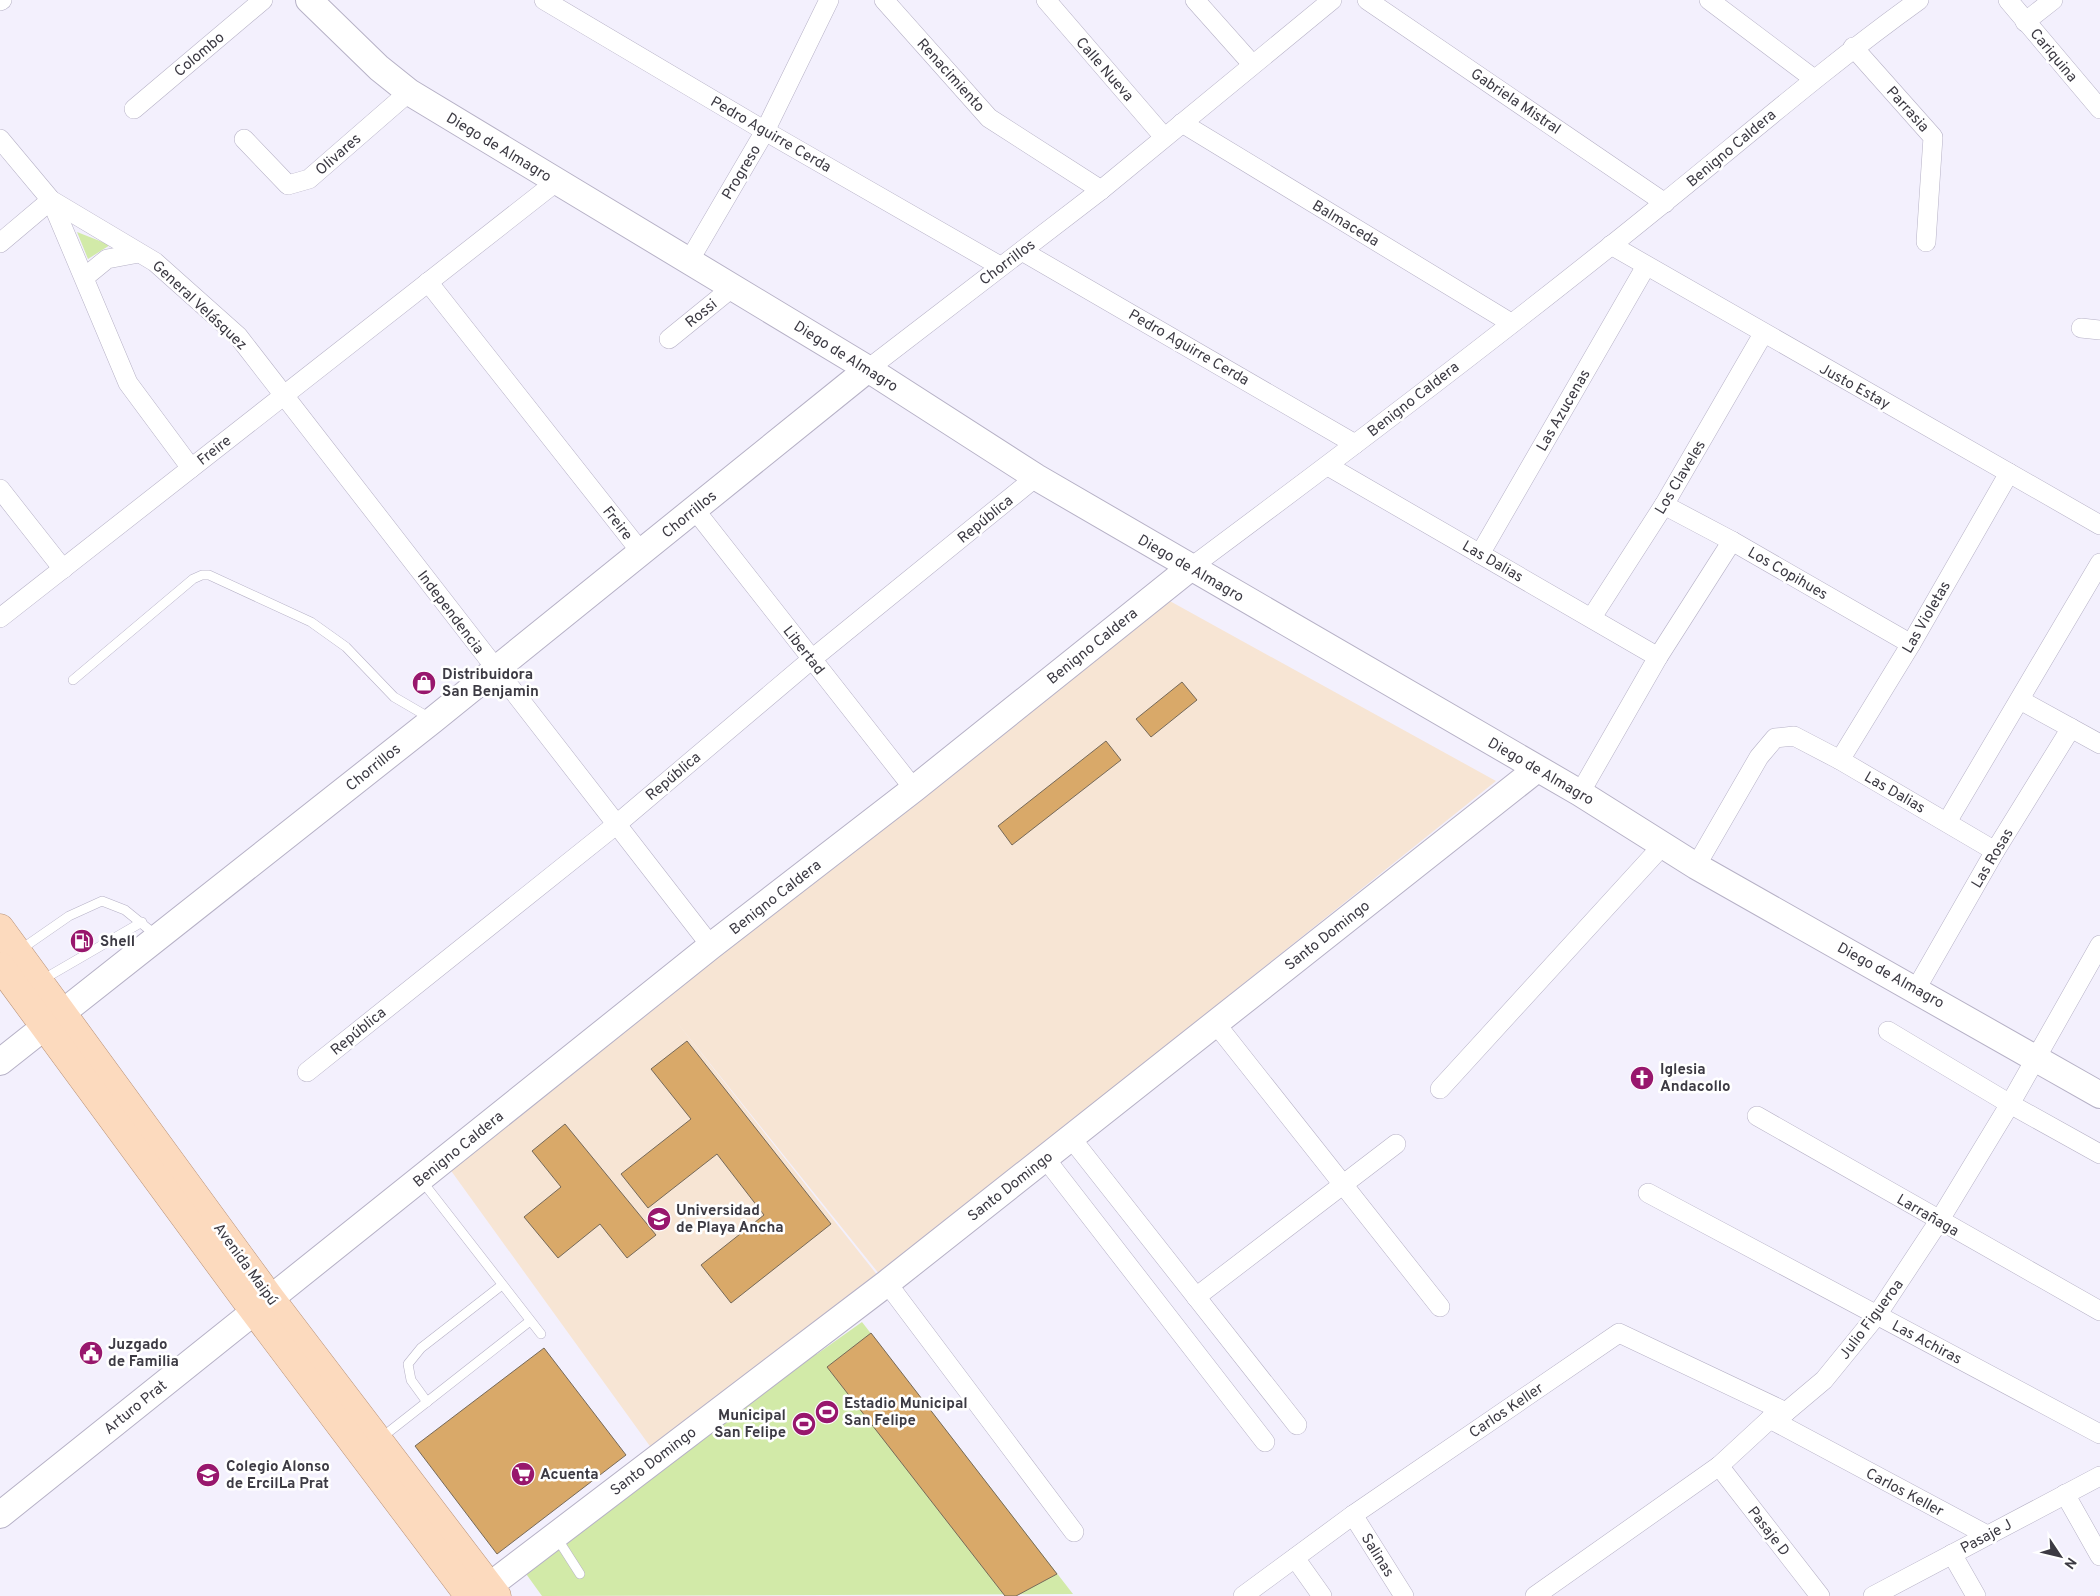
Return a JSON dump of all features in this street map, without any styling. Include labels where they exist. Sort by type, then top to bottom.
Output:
[{"type":"main road","name":"Avenida Maipú","points":[[0,928],[9,959],[263,1305],[483,1593]]},
{"type":"main road","name":"Avenida Maipú","points":[[9,959],[40,982],[55,1020]]},
{"type":"main road","name":"Avenida Maipú","points":[[263,1305],[379,1440],[483,1593]]},
{"type":"street","name":"Colombo","points":[[134,109],[263,0]]},
{"type":"street","name":"Pedro Aguirre Cerda","points":[[544,0],[765,132],[1000,266]]},
{"type":"street","name":"Progreso","points":[[688,260],[765,132],[828,0]]},
{"type":"street","name":"Renacimiento","points":[[884,0],[989,118],[1101,190]]},
{"type":"street","name":"Calle Nueva","points":[[1046,0],[1164,137]]},
{"type":"street","points":[[1195,0],[1252,64]]},
{"type":"street","name":"Gabriela Mistral","points":[[1367,0],[1665,203]]},
{"type":"street","points":[[1709,0],[1814,79]]},
{"type":"street","name":"Benigno Caldera","points":[[263,1305],[711,946],[914,790],[1190,568],[1328,466],[1665,203],[1853,47],[1919,0]]},
{"type":"street","name":"Cariquina","points":[[2008,0],[2100,109]]},
{"type":"street","points":[[2026,22],[2053,0]]},
{"type":"street","name":"Chorrillos","points":[[0,1062],[55,1020],[150,930],[433,720],[868,369],[1101,190],[1330,1]]},
{"type":"street","name":"Diego de Almagro","points":[[316,2],[379,68],[409,92],[868,369],[1036,477],[1580,793],[1696,866],[2100,1095]]},
{"type":"street","name":"Parrasia","points":[[1853,47],[1933,137],[1926,242]]},
{"type":"street","name":"Olivares","points":[[244,139],[288,185],[309,179],[409,92]]},
{"type":"street","name":"Balmaceda","points":[[1182,123],[1511,323]]},
{"type":"street","name":"General Velásquez","points":[[0,138],[51,200],[128,383],[191,468]]},
{"type":"street","name":"Freire","points":[[0,618],[556,182]]},
{"type":"street","points":[[0,242],[51,200]]},
{"type":"street","name":"General Velásquez","points":[[51,200],[169,272],[238,336],[285,394]]},
{"type":"street","name":"Justo Estay","points":[[1611,245],[1763,334],[2100,525]]},
{"type":"street","name":"Pedro Aguirre Cerda","points":[[1022,251],[1355,444]]},
{"type":"street","points":[[85,277],[108,259],[139,253]]},
{"type":"street","name":"Las Azucenas","points":[[1480,554],[1646,266]]},
{"type":"street","name":"Freire","points":[[428,282],[641,552]]},
{"type":"street","name":"Rossi","points":[[669,339],[734,287]]},
{"type":"street","name":"Los Claveles","points":[[1592,617],[1664,505],[1763,334]]},
{"type":"street","name":"Independencia","points":[[285,394],[495,670],[711,946]]},
{"type":"street","name":"Las Dalias","points":[[1328,466],[1592,617],[1658,657]]},
{"type":"street","name":"Las Violetas","points":[[1840,760],[1911,644],[2010,473]]},
{"type":"street","name":"República","points":[[307,1072],[617,824],[812,659],[1036,477]]},
{"type":"street","points":[[0,490],[63,569]]},
{"type":"street","name":"Los Copihues","points":[[1664,505],[1732,541],[1911,644]]},
{"type":"street","name":"Libertad","points":[[695,510],[914,790]]},
{"type":"street","points":[[1580,793],[1658,657],[1732,541]]},
{"type":"street","points":[[1947,822],[2100,563]]},
{"type":"street","points":[[2020,700],[2100,744]]},
{"type":"street","name":"Las Rosas","points":[[1916,989],[1995,851],[2071,728]]},
{"type":"street","name":"Las Dalias","points":[[1696,866],[1759,757],[1775,738],[1794,736],[1840,760],[1995,851]]},
{"type":"street","name":"Santo Domingo","points":[[483,1593],[556,1535],[887,1283],[1537,768]]},
{"type":"street","points":[[1440,1089],[1663,845]]},
{"type":"street","name":"Julio Figueroa","points":[[1535,1596],[1719,1466],[1824,1380],[1877,1315],[1939,1221],[2010,1104],[2100,945]]},
{"type":"street","points":[[1216,1024],[1440,1307]]},
{"type":"street","points":[[1888,1031],[2010,1104],[2100,1154]]},
{"type":"street","name":"Larrañaga","points":[[1757,1116],[2100,1312]]},
{"type":"street","points":[[1071,1138],[1296,1425]]},
{"type":"street","points":[[1196,1297],[1396,1144]]},
{"type":"street","points":[[1045,1158],[1265,1442]]},
{"type":"street","name":"Las Achiras","points":[[1648,1193],[2100,1434]]},
{"type":"street","points":[[887,1283],[1074,1532]]},
{"type":"street","name":"Arturo Prat","points":[[0,1515],[263,1305]]},
{"type":"street","name":"Carlos Keller","points":[[1243,1596],[1353,1515],[1619,1332],[1778,1416],[1987,1536]]},
{"type":"street","name":"Pasaje D","points":[[1719,1466],[1820,1596]]},
{"type":"street","name":"Pasaje J","points":[[1873,1596],[2100,1476]]},
{"type":"street","points":[[2065,1494],[2100,1556]]},
{"type":"street","name":"Salinas","points":[[1353,1515],[1404,1596]]},
{"type":"street","points":[[1952,1554],[1976,1596]]},
{"type":"street","points":[[1295,1558],[1322,1596]]},
{"type":"lane","points":[[73,680],[194,579],[202,575],[209,575],[312,622],[346,647],[394,697],[433,720]]},
{"type":"lane","points":[[9,959],[69,916],[102,901],[125,910],[150,930],[40,982]]},
{"type":"lane","points":[[420,1179],[541,1334]]},
{"type":"lane","points":[[427,1402],[410,1380],[408,1364],[421,1348],[502,1285]]},
{"type":"lane","points":[[379,1440],[530,1321]]},
{"type":"lane","points":[[556,1535],[580,1574]]},
{"type":"shaded area","points":[[1168,600],[1496,781],[880,1275],[675,1020],[878,1276],[652,1449],[444,1161]]},
{"type":"green space","points":[[77,232],[110,245],[88,259]]},
{"type":"green space","name":"Estadio Municipal San Felipe","points":[[862,1322],[1073,1594],[542,1596],[524,1571],[810,1345],[817,1354]]},
{"type":"building","points":[[1182,682],[1197,700],[1151,737],[1136,719]]},
{"type":"building","points":[[1106,741],[1121,760],[1012,845],[998,826]]},
{"type":"building","points":[[687,1041],[831,1224],[731,1303],[701,1265],[764,1215],[717,1154],[648,1208],[621,1174],[691,1119],[651,1069]]},
{"type":"building","points":[[565,1124],[656,1235],[627,1258],[600,1224],[558,1258],[524,1217],[561,1187],[532,1151]]},
{"type":"building","points":[[871,1333],[1057,1574],[1016,1596],[1005,1596],[827,1367]]},
{"type":"building","points":[[544,1348],[626,1455],[497,1554],[415,1446]]},
{"type":"place","name":"Distribuidora San Benjamin","points":[[424,683]]},
{"type":"place","name":"Shell","points":[[82,941]]},
{"type":"place","name":"Iglesia Andacollo","points":[[1642,1078]]},
{"type":"place","name":"Universidad de Playa Ancha","points":[[659,1219]]},
{"type":"place","name":"Juzgado de Familia","points":[[91,1353]]},
{"type":"place","name":"Estadio Municipal San Felipe","points":[[827,1412]]},
{"type":"place","name":"Municipal San Felipe","points":[[804,1424]]},
{"type":"place","name":"Acuenta","points":[[523,1474]]},
{"type":"place","name":"Colegio Alonso de ErcilLa Prat","points":[[208,1475]]}]
